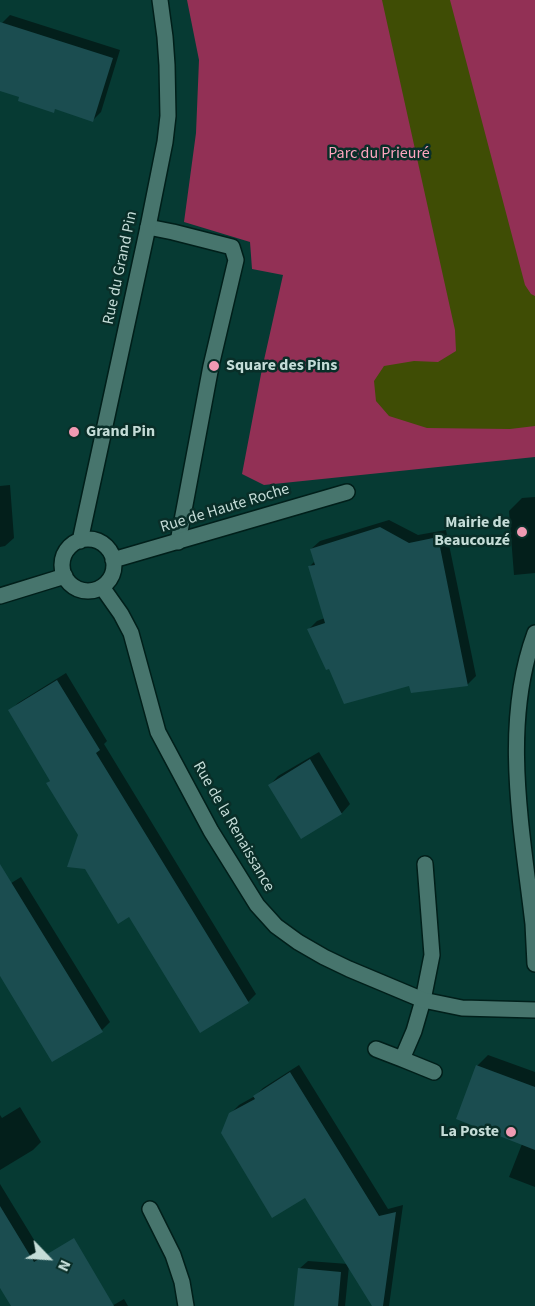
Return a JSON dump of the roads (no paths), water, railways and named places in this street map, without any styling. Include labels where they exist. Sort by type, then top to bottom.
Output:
[{"type":"street","name":"Rue du Grand Pin","points":[[80,541],[162,159],[168,116],[168,91],[166,46],[160,0]]},
{"type":"street","points":[[148,227],[232,247],[236,260],[211,366],[178,542]]},
{"type":"street","name":"Rue de Haute Roche","points":[[114,560],[347,492]]},
{"type":"street","points":[[92,540],[104,545],[114,560],[114,571],[106,584],[90,591],[72,586],[62,566],[64,555],[71,546],[80,541],[92,540]]},
{"type":"street","points":[[0,596],[65,576]]},
{"type":"street","name":"Rue de la Renaissance","points":[[102,587],[131,633],[158,732],[211,831],[257,905],[276,926],[324,957],[423,1000],[462,1008],[535,1010]]},
{"type":"street","points":[[535,633],[520,693],[517,727],[517,766],[534,924],[535,964]]},
{"type":"street","points":[[402,1059],[414,1031],[423,1000],[432,955],[425,864]]},
{"type":"street","points":[[376,1049],[434,1072]]},
{"type":"street","points":[[150,1209],[173,1255],[182,1282],[186,1306]]},
{"type":"place","name":"Square des Pins","points":[[214,366]]},
{"type":"place","name":"Grand Pin","points":[[74,432]]},
{"type":"place","name":"Mairie de Beaucouzé","points":[[522,532]]},
{"type":"place","name":"La Poste","points":[[511,1132]]},
{"type":"park label","name":"Parc du Prieuré","points":[[379,154]]}]
